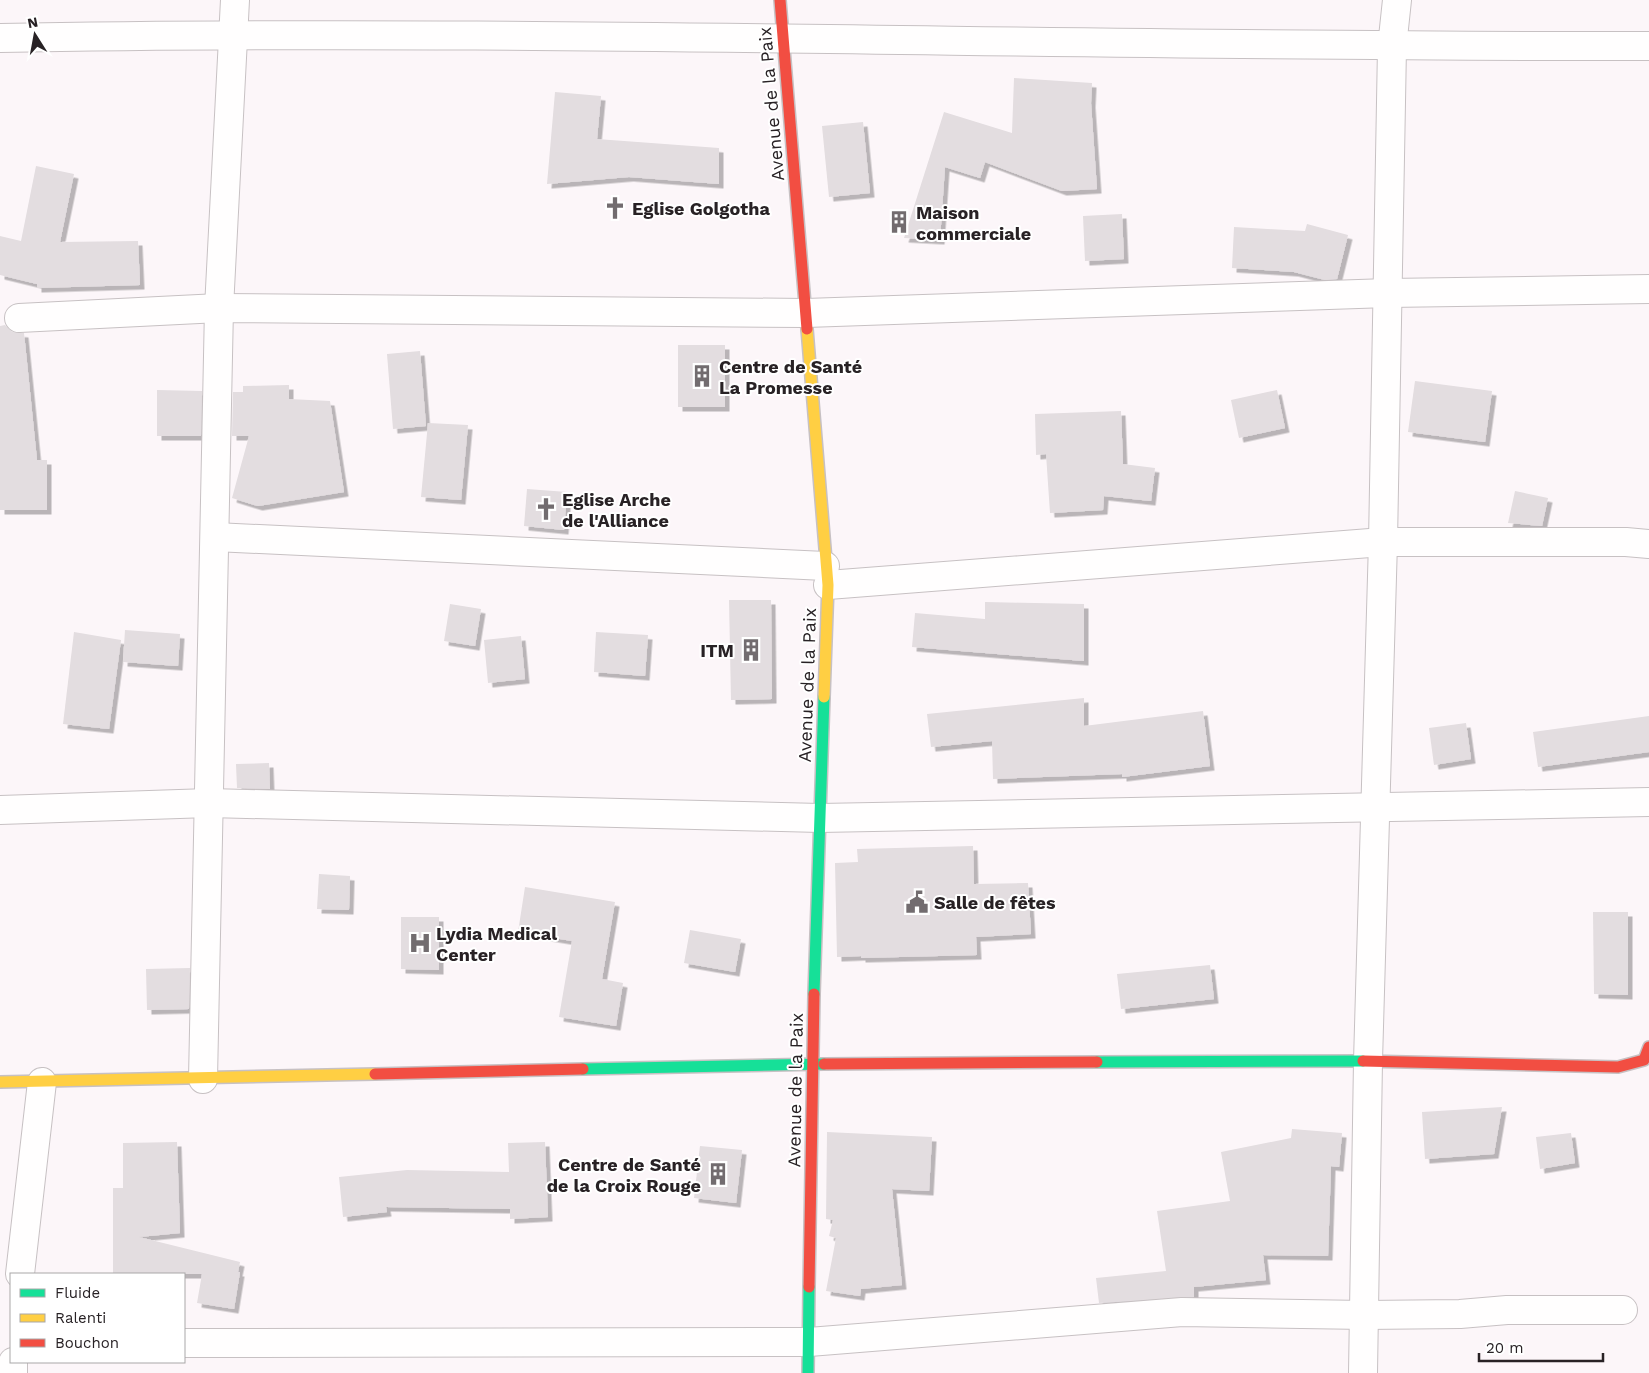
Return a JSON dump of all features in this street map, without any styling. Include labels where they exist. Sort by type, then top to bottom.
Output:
[{"type":"street","points":[[203,1079],[220,308],[235,0]]},
{"type":"street","name":"Avenue de la Paix","points":[[780,0],[827,576],[812,1064],[808,1373]]},
{"type":"street","points":[[1363,1373],[1368,1061],[1383,542],[1392,47],[1397,0]]},
{"type":"street","points":[[0,38],[234,34],[783,38],[1392,47],[1649,46]]},
{"type":"street","points":[[19,318],[220,308],[806,313],[1388,293],[1649,289]]},
{"type":"street","points":[[215,537],[827,576],[1383,542],[1626,542],[1649,544]]},
{"type":"street","points":[[0,810],[209,803],[820,818],[1649,802]]},
{"type":"street","points":[[0,1082],[812,1064],[1368,1061],[1618,1067],[1644,1060],[1649,1047]]},
{"type":"street","points":[[20,1273],[42,1082]]},
{"type":"street","points":[[185,1343],[809,1342],[1182,1312],[1365,1315],[1460,1314],[1507,1310],[1623,1310]]},
{"type":"building","points":[[1014,78],[1092,83],[1091,103],[1097,189],[1062,191],[985,162],[980,178],[945,167],[940,240],[904,238],[944,112],[1012,133]]},
{"type":"building","points":[[555,92],[601,96],[597,139],[719,148],[719,184],[629,177],[547,184]]},
{"type":"building","points":[[863,122],[870,193],[829,197],[822,126]]},
{"type":"building","points":[[36,166],[74,174],[60,242],[138,241],[140,285],[37,288],[37,284],[0,275],[0,236],[21,241]]},
{"type":"building","points":[[1122,214],[1124,259],[1085,261],[1083,216]]},
{"type":"building","points":[[1307,224],[1348,235],[1337,279],[1325,280],[1294,272],[1232,268],[1234,227],[1305,231]]},
{"type":"building","points":[[5,325],[12,332],[24,333],[37,460],[47,460],[47,510],[0,510],[0,326]]},
{"type":"building","name":"Centre de Santé La Promesse","points":[[678,345],[725,345],[725,407],[678,407]]},
{"type":"building","points":[[420,351],[426,426],[393,429],[387,354]]},
{"type":"building","points":[[1415,381],[1492,391],[1485,442],[1408,432]]},
{"type":"building","points":[[289,385],[289,399],[330,401],[344,492],[258,506],[232,498],[249,436],[232,436],[233,392],[243,392],[243,386]]},
{"type":"building","points":[[157,390],[202,391],[201,436],[157,436]]},
{"type":"building","points":[[1277,390],[1285,428],[1239,438],[1231,400]]},
{"type":"building","points":[[1121,411],[1123,464],[1155,468],[1151,501],[1104,496],[1103,510],[1050,513],[1046,454],[1036,455],[1035,414]]},
{"type":"building","points":[[428,423],[468,425],[461,500],[421,497]]},
{"type":"building","name":"Eglise Arche de l'Alliance","points":[[527,489],[567,492],[564,530],[524,526]]},
{"type":"building","points":[[1515,491],[1548,498],[1542,526],[1508,523]]},
{"type":"building","name":"ITM","points":[[729,600],[771,600],[772,699],[731,700]]},
{"type":"building","points":[[985,602],[1084,604],[1084,661],[912,647],[915,613],[985,619]]},
{"type":"building","points":[[450,604],[481,609],[475,646],[444,641]]},
{"type":"building","points":[[125,630],[180,634],[178,666],[123,662]]},
{"type":"building","points":[[74,632],[121,640],[109,729],[63,724]]},
{"type":"building","points":[[596,632],[648,635],[645,676],[594,672]]},
{"type":"building","points":[[521,636],[525,679],[488,683],[484,640]]},
{"type":"building","points":[[1084,698],[1084,726],[1203,711],[1210,766],[1122,777],[1122,774],[993,779],[992,741],[931,747],[927,714]]},
{"type":"building","points":[[1649,716],[1649,752],[1538,767],[1533,732]]},
{"type":"building","points":[[1466,723],[1471,759],[1434,765],[1429,728]]},
{"type":"building","points":[[269,763],[270,789],[237,788],[236,764]]},
{"type":"building","name":"Salle de fêtes","points":[[973,846],[974,884],[1028,883],[1031,934],[976,937],[977,955],[837,957],[835,863],[858,862],[857,849]]},
{"type":"building","points":[[319,874],[350,876],[349,910],[317,909]]},
{"type":"building","points":[[525,887],[615,902],[602,979],[623,983],[616,1026],[559,1017],[572,941],[518,932]]},
{"type":"building","points":[[1593,912],[1628,912],[1628,995],[1594,994]]},
{"type":"building","name":"Lydia Medical Center","points":[[401,917],[439,917],[439,970],[401,969]]},
{"type":"building","points":[[690,930],[741,939],[735,972],[684,963]]},
{"type":"building","points":[[1210,965],[1214,999],[1121,1009],[1117,974]]},
{"type":"building","points":[[190,968],[189,1009],[147,1010],[146,969]]},
{"type":"building","points":[[1502,1107],[1494,1154],[1425,1159],[1422,1112]]},
{"type":"building","points":[[1292,1129],[1342,1133],[1339,1167],[1331,1166],[1328,1256],[1263,1255],[1266,1280],[1194,1287],[1194,1297],[1099,1303],[1096,1278],[1166,1271],[1157,1211],[1230,1201],[1221,1152],[1291,1138]]},
{"type":"building","points":[[827,1132],[932,1137],[929,1191],[892,1189],[902,1285],[861,1289],[860,1296],[826,1291],[836,1238],[829,1236],[833,1220],[826,1219]]},
{"type":"building","points":[[1571,1133],[1575,1163],[1540,1169],[1536,1137]]},
{"type":"building","points":[[177,1142],[180,1233],[139,1237],[240,1262],[234,1309],[197,1303],[202,1274],[113,1273],[113,1188],[123,1188],[123,1143]]},
{"type":"building","points":[[545,1142],[548,1217],[510,1219],[510,1209],[386,1207],[387,1212],[343,1217],[339,1177],[407,1170],[509,1172],[508,1143]]},
{"type":"building","name":"Centre de Santé de la Croix Rouge","points":[[700,1146],[742,1150],[736,1203],[694,1198]]},
{"type":"traffic: fast","points":[[814,994],[824,697]]},
{"type":"traffic: fast","points":[[1097,1062],[1363,1061]]},
{"type":"traffic: fast","points":[[583,1069],[824,1064]]},
{"type":"traffic: fast","points":[[808,1373],[809,1287]]},
{"type":"traffic: slow","points":[[807,329],[828,585],[824,697]]},
{"type":"traffic: slow","points":[[0,1082],[375,1074]]},
{"type":"traffic: jam","points":[[780,0],[807,329]]},
{"type":"traffic: jam","points":[[809,1287],[814,994]]},
{"type":"traffic: jam","points":[[1363,1061],[1618,1067],[1644,1060],[1649,1047]]},
{"type":"traffic: jam","points":[[824,1064],[1097,1062]]},
{"type":"traffic: jam","points":[[375,1074],[583,1069]]},
{"type":"place","name":"Eglise Golgotha","points":[[615,208]]},
{"type":"place","name":"Maison commerciale","points":[[899,222]]},
{"type":"place","name":"Centre de Santé La Promesse","points":[[702,376]]},
{"type":"place","name":"Eglise Arche de l'Alliance","points":[[546,509]]},
{"type":"place","name":"ITM","points":[[751,650]]},
{"type":"place","name":"Salle de fêtes","points":[[917,902]]},
{"type":"place","name":"Lydia Medical Center","points":[[420,943]]},
{"type":"place","name":"Centre de Santé de la Croix Rouge","points":[[718,1174]]}]
